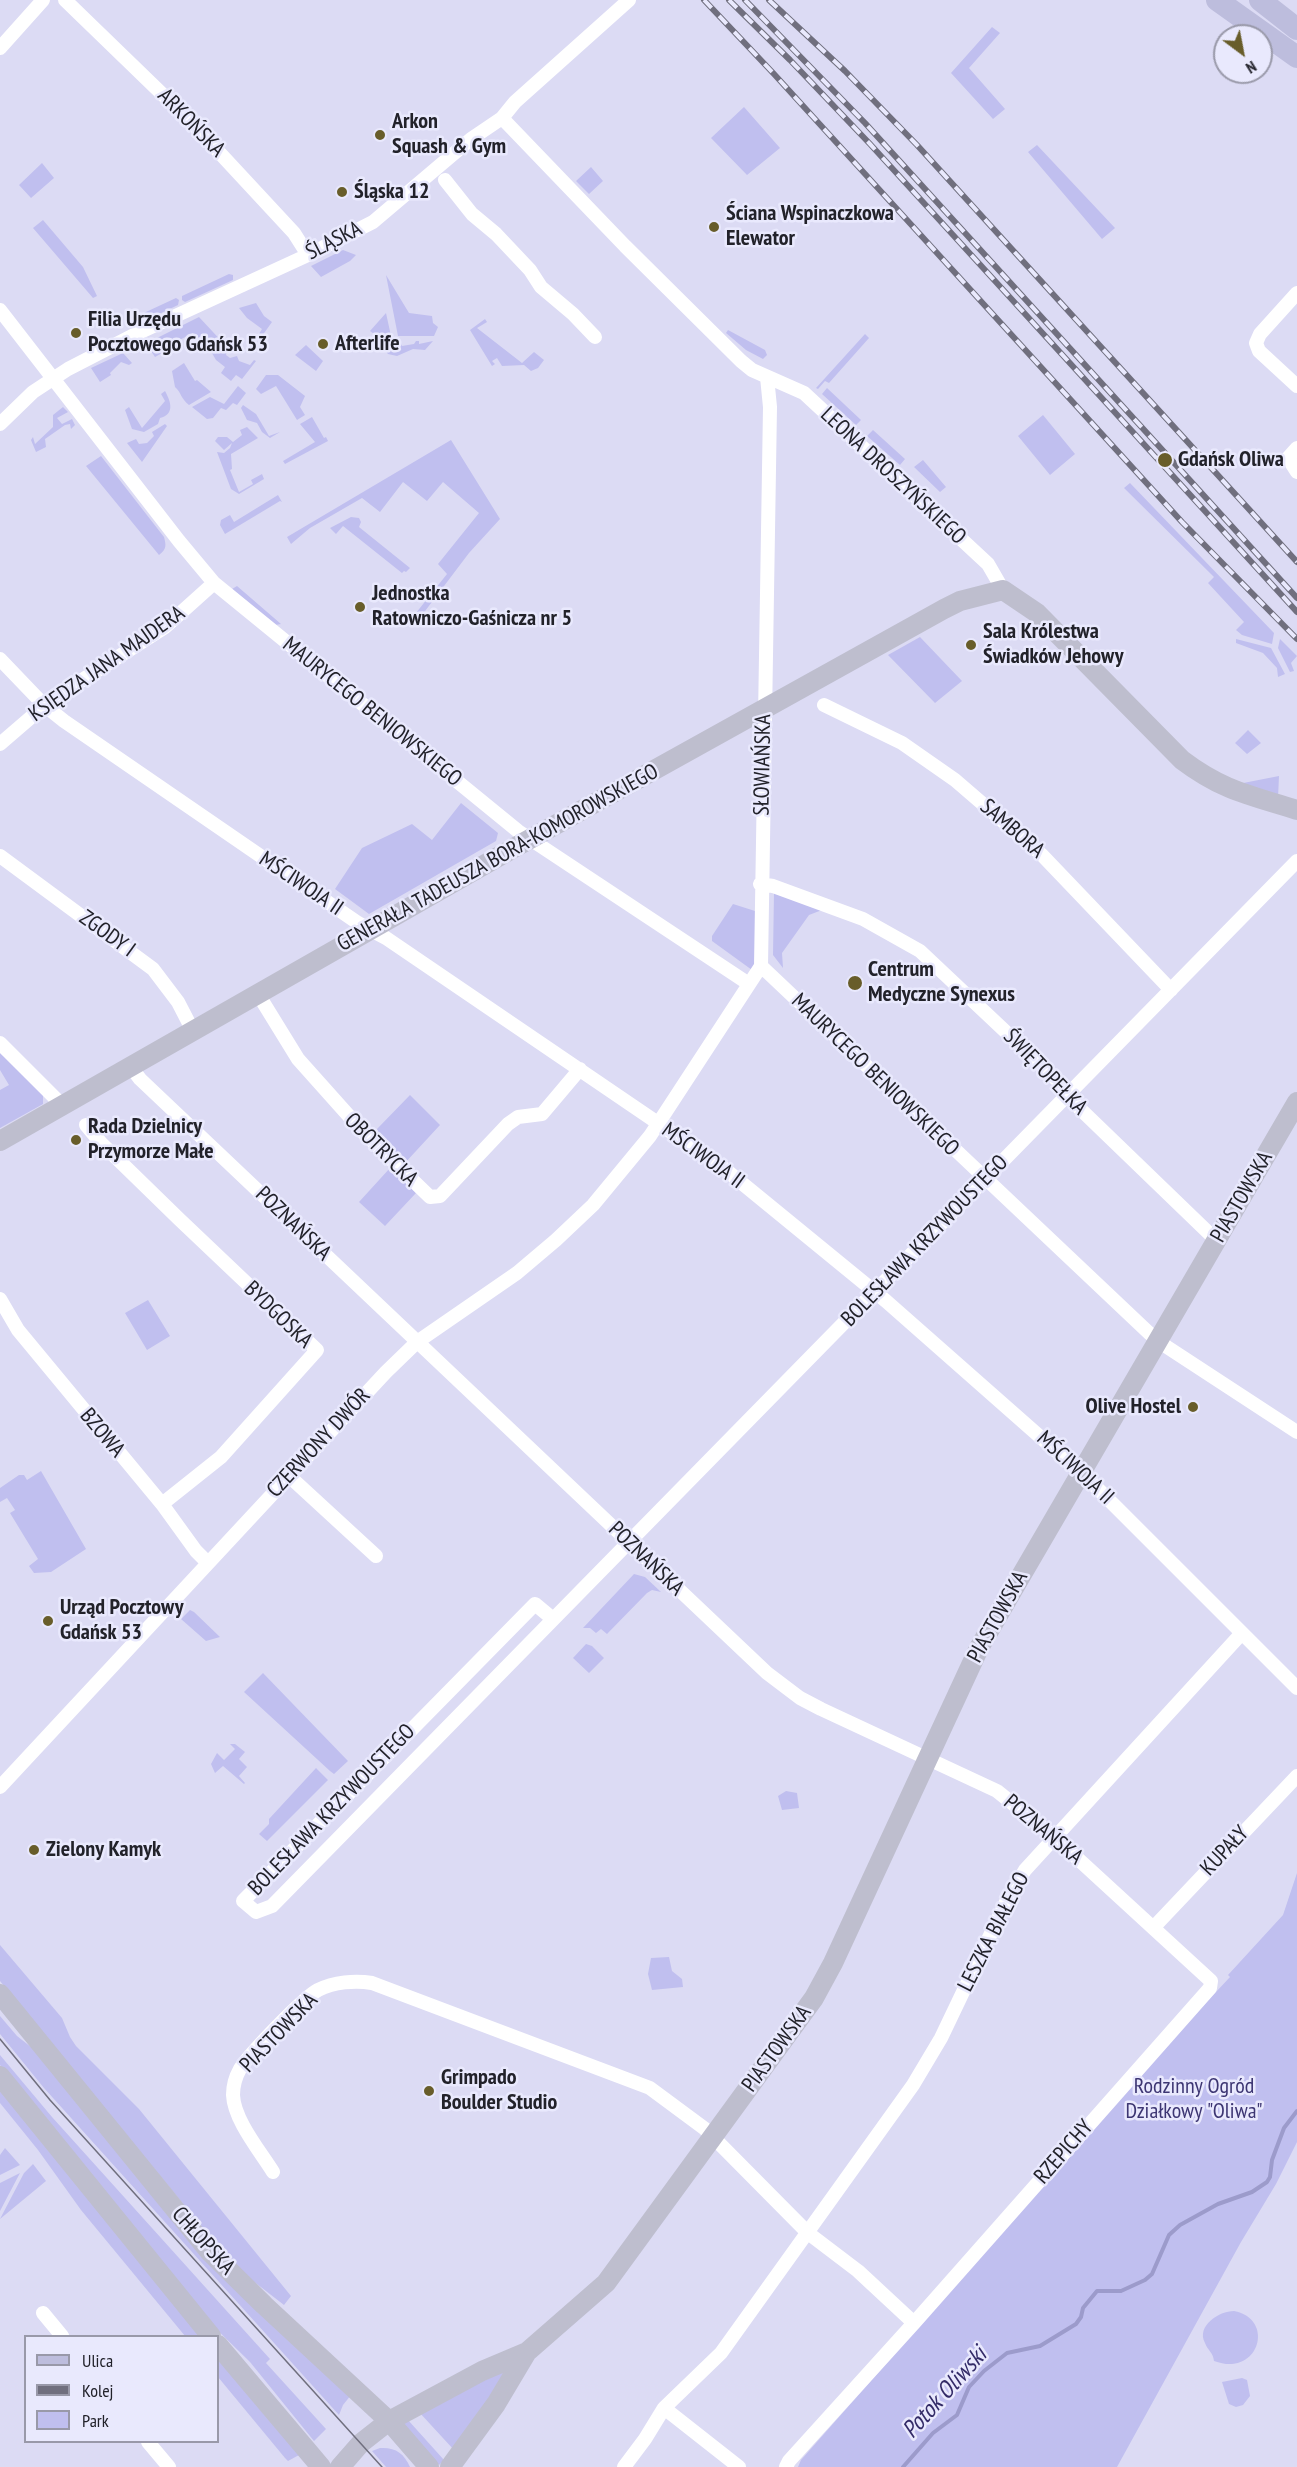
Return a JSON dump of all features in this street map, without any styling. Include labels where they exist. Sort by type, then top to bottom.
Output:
[{"type":"main road","points":[[1217,0],[1297,57]]},
{"type":"main road","points":[[1260,0],[1297,29]]},
{"type":"street","points":[[0,48],[43,0]]},
{"type":"street","name":"ARKOŃSKA","points":[[65,0],[191,122],[294,233],[308,255]]},
{"type":"street","name":"ŚLĄSKA","points":[[0,424],[33,392],[52,378],[134,335],[308,255],[373,222],[471,139],[502,118],[515,102],[628,0]]},
{"type":"street","name":"LEONA DROSZYŃSKIEGO","points":[[502,118],[645,266],[741,361],[752,370],[804,393],[988,564],[1003,590],[1037,613],[1182,760],[1202,776],[1236,792],[1297,810]]},
{"type":"street","points":[[445,180],[472,214],[496,234],[530,270],[541,287],[570,319],[594,337]]},
{"type":"street","points":[[1297,293],[1260,334],[1256,343],[1259,351],[1297,386]]},
{"type":"street","name":"MAURYCEGO BENIOWSKIEGO","points":[[0,310],[214,583],[518,831],[749,984]]},
{"type":"street","name":"SŁOWIAŃSKA","points":[[761,966],[760,884],[770,407],[766,377]]},
{"type":"street","points":[[1293,453],[1297,472]]},
{"type":"street","name":"KSIĘDZA JANA MAJDERA","points":[[0,744],[44,705],[165,627],[214,583]]},
{"type":"street","name":"GENERAŁA TADEUSZA BORA-KOMOROWSKIEGO","points":[[0,1141],[531,838],[944,609],[960,601],[1003,590]]},
{"type":"street","name":"MŚCIWOJA II","points":[[0,659],[44,705],[64,722],[722,1166],[886,1301],[1081,1472],[1297,1688]]},
{"type":"street","name":"SAMBORA","points":[[824,705],[859,720],[902,743],[955,780],[1042,855],[1171,990]]},
{"type":"street","name":"ZGODY I","points":[[0,856],[153,969],[178,1002],[193,1031]]},
{"type":"street","name":"BOLESŁAWA KRZYWOUSTEGO","points":[[553,1619],[535,1604],[243,1901],[256,1911],[264,1911],[272,1906],[1297,861]]},
{"type":"street","name":"ŚWIĘTOPEŁKA","points":[[760,884],[773,886],[863,919],[920,951],[1059,1082],[1074,1103],[1217,1241]]},
{"type":"street","points":[[658,1123],[761,966]]},
{"type":"street","name":"MAURYCEGO BENIOWSKIEGO","points":[[761,966],[1158,1341],[1297,1432]]},
{"type":"street","name":"OBOTRYCKA","points":[[258,994],[298,1059],[313,1077],[364,1134],[430,1197],[440,1196],[508,1124],[518,1117],[542,1114],[580,1069]]},
{"type":"street","points":[[0,1043],[62,1106]]},
{"type":"street","name":"POZNAŃSKA","points":[[131,1066],[140,1079],[417,1342],[747,1654],[788,1689],[821,1709],[997,1791],[1053,1836],[1211,1982]]},
{"type":"street","name":"PIASTOWSKA","points":[[450,2467],[496,2404],[527,2352],[606,2283],[820,1988],[979,1648],[1297,1102]]},
{"type":"street","name":"CZERWONY DWÓR","points":[[0,1787],[386,1372],[417,1342],[517,1273],[556,1240],[593,1205],[637,1153],[658,1123]]},
{"type":"street","name":"BYDGOSKA","points":[[86,1125],[101,1143],[178,1219],[317,1350],[221,1457],[162,1504]]},
{"type":"street","name":"BZOWA","points":[[0,1299],[18,1330],[208,1563]]},
{"type":"street","points":[[290,1476],[376,1556]]},
{"type":"street","name":"LESZKA BIAŁEGO","points":[[624,2467],[664,2408],[721,2353],[914,2085],[941,2038],[1006,1902],[1025,1870],[1053,1836],[1242,1633]]},
{"type":"street","name":"KUPAŁY","points":[[1153,1928],[1297,1776]]},
{"type":"street","name":"PIASTOWSKA","points":[[273,2172],[241,2121],[234,2105],[234,2088],[240,2068],[278,2026],[315,1992],[334,1985],[360,1981],[372,1983],[638,2082],[681,2109],[713,2137]]},
{"type":"street","name":"RZEPICHY","points":[[786,2467],[1210,1988],[1211,1982]]},
{"type":"street","name":"CHŁOPSKA","points":[[0,1994],[209,2251],[389,2421],[429,2467]]},
{"type":"street","points":[[0,2076],[209,2335]]},
{"type":"street","points":[[713,2137],[808,2233],[858,2271],[914,2323]]},
{"type":"street","points":[[43,2313],[60,2335]]},
{"type":"street","points":[[219,2345],[321,2467]]},
{"type":"street","name":"PIASTOWSKA","points":[[340,2467],[361,2443],[389,2421],[482,2371],[527,2352]]},
{"type":"street","points":[[664,2408],[739,2467]]},
{"type":"street","points":[[149,2443],[169,2467]]},
{"type":"green space","points":[[992,27],[1000,33],[969,68],[1005,109],[993,119],[951,73]]},
{"type":"green space","points":[[744,107],[780,148],[747,175],[711,138]]},
{"type":"green space","points":[[1037,145],[1115,228],[1102,239],[1028,152]]},
{"type":"green space","points":[[42,163],[54,178],[31,198],[19,185]]},
{"type":"green space","points":[[591,167],[603,181],[589,194],[576,181]]},
{"type":"green space","points":[[43,220],[83,267],[97,296],[93,298],[33,228]]},
{"type":"green space","points":[[343,250],[356,255],[350,261],[321,277],[311,266]]},
{"type":"green space","points":[[229,274],[233,275],[233,280],[185,302],[182,300],[182,296]]},
{"type":"green space","points":[[386,275],[409,313],[432,316],[433,323],[438,327],[434,336],[398,336]]},
{"type":"green space","points":[[176,298],[179,300],[178,305],[136,325],[133,318]]},
{"type":"green space","points":[[256,303],[264,316],[272,322],[262,336],[259,334],[262,329],[247,318],[239,308]]},
{"type":"green space","points":[[386,313],[391,336],[378,337],[370,331]]},
{"type":"green space","points":[[199,317],[227,347],[226,355],[230,358],[237,356],[239,361],[250,365],[254,360],[256,361],[242,379],[236,375],[231,381],[221,373],[225,367],[216,360],[202,336],[197,338],[193,333],[162,349],[164,352],[155,357],[147,345],[132,353],[131,351]]},
{"type":"green space","points":[[485,319],[487,322],[477,328],[522,363],[534,352],[544,360],[538,368],[531,371],[524,365],[502,366],[497,358],[492,361],[495,364],[492,366],[470,330]]},
{"type":"green space","points":[[728,330],[765,350],[767,355],[763,359],[746,350],[726,333]]},
{"type":"green space","points":[[865,334],[869,338],[829,383],[825,381],[818,389],[816,388]]},
{"type":"green space","points":[[400,340],[402,346],[414,344],[416,341],[419,341],[419,344],[433,341],[425,350],[413,349],[397,356],[388,354],[382,347],[383,341]]},
{"type":"green space","points":[[306,345],[323,361],[316,371],[295,355]]},
{"type":"green space","points":[[123,353],[132,363],[129,365],[121,362],[110,373],[111,375],[100,382],[91,368]]},
{"type":"green space","points":[[184,363],[195,381],[197,380],[211,392],[189,405],[175,387],[172,371]]},
{"type":"green space","points":[[266,375],[278,375],[305,396],[300,407],[305,415],[297,420],[276,386],[261,394],[256,389]]},
{"type":"green space","points":[[238,386],[246,393],[237,405],[233,403],[226,410],[221,408],[213,418],[207,419],[192,407],[210,397],[224,404]]},
{"type":"green space","points":[[827,388],[861,420],[856,425],[822,394]]},
{"type":"green space","points":[[165,391],[170,403],[168,414],[160,418],[158,424],[144,432],[132,429],[125,410],[129,407],[142,428],[165,401],[161,394]]},
{"type":"green space","points":[[243,405],[256,414],[269,436],[280,432],[270,438],[262,432],[257,423],[247,420],[241,408]]},
{"type":"green space","points":[[63,407],[68,412],[57,418],[62,424],[72,419],[75,425],[71,429],[70,424],[65,425],[45,439],[46,447],[36,452],[31,440],[33,437],[35,444],[53,427],[53,415]]},
{"type":"green space","points":[[1043,415],[1075,454],[1050,475],[1018,436]]},
{"type":"green space","points":[[312,417],[328,441],[285,464],[283,461],[315,442],[300,424]]},
{"type":"green space","points":[[165,424],[167,426],[142,462],[127,443],[136,439],[139,444],[147,443],[154,436],[152,432]]},
{"type":"green space","points":[[247,427],[258,438],[231,454],[232,469],[230,470],[239,492],[253,484],[251,480],[262,474],[264,479],[239,494],[231,489],[217,452],[224,453],[232,443],[224,450],[215,441],[218,437],[227,437],[233,442],[242,435],[240,430]]},
{"type":"green space","points":[[873,430],[905,459],[900,465],[867,436]]},
{"type":"green space","points":[[451,440],[500,519],[469,553],[413,627],[408,623],[447,574],[438,564],[479,513],[443,482],[427,501],[403,482],[380,512],[362,498],[310,528],[291,544],[287,537]]},
{"type":"green space","points":[[101,456],[164,537],[165,547],[159,555],[86,466]]},
{"type":"green space","points":[[923,460],[946,487],[940,492],[914,467]]},
{"type":"green space","points":[[1130,483],[1274,633],[1272,644],[1242,635],[1236,630],[1244,622],[1208,583],[1214,577],[1124,488]]},
{"type":"green space","points":[[278,495],[282,502],[280,501],[225,534],[220,525],[221,520],[230,515],[234,522]]},
{"type":"green space","points":[[351,517],[359,518],[361,522],[359,527],[410,568],[402,573],[343,526],[336,534],[330,528]]},
{"type":"green space","points":[[237,586],[281,624],[275,625],[232,589]]},
{"type":"green space","points":[[920,637],[962,681],[935,703],[888,655]]},
{"type":"green space","points":[[1236,639],[1271,648],[1285,674],[1278,677],[1277,668],[1263,653],[1236,643]]},
{"type":"green space","points":[[1280,639],[1297,656],[1291,663],[1294,671],[1290,672],[1278,648]]},
{"type":"green space","points":[[1248,730],[1261,743],[1247,754],[1235,743]]},
{"type":"green space","points":[[1279,776],[1278,798],[1233,785]]},
{"type":"green space","points":[[461,803],[498,833],[496,841],[369,914],[335,889],[362,848],[412,824],[432,840]]},
{"type":"green space","points":[[774,892],[822,910],[809,915],[782,953],[783,968],[773,955]]},
{"type":"green space","points":[[733,904],[755,911],[756,966],[752,970],[712,941],[712,936]]},
{"type":"green space","points":[[0,1053],[43,1095],[43,1104],[0,1128],[0,1090],[9,1085],[0,1070]]},
{"type":"green space","points":[[410,1095],[440,1125],[404,1164],[377,1137],[377,1129]]},
{"type":"green space","points":[[390,1168],[416,1193],[385,1226],[359,1202]]},
{"type":"green space","points":[[148,1300],[170,1336],[147,1350],[125,1313]]},
{"type":"green space","points":[[41,1471],[86,1549],[51,1572],[34,1573],[29,1566],[38,1559],[10,1513],[15,1510],[7,1498],[0,1502],[0,1488],[19,1475],[24,1475],[27,1480]]},
{"type":"green space","points":[[634,1574],[645,1577],[661,1592],[652,1590],[647,1593],[607,1634],[601,1629],[596,1633],[590,1628],[583,1628]]},
{"type":"green space","points":[[190,1610],[220,1637],[206,1641],[181,1619]]},
{"type":"green space","points":[[586,1644],[592,1646],[604,1658],[589,1673],[573,1658]]},
{"type":"green space","points":[[263,1673],[348,1761],[334,1774],[244,1692]]},
{"type":"green space","points":[[230,1744],[235,1744],[245,1752],[239,1759],[247,1767],[239,1776],[244,1784],[223,1766],[215,1773],[211,1764],[217,1753],[224,1760],[235,1749]]},
{"type":"green space","points":[[316,1768],[328,1780],[267,1841],[259,1834],[269,1824],[269,1819]]},
{"type":"green space","points":[[786,1791],[797,1793],[799,1808],[782,1810],[778,1796]]},
{"type":"green space","name":"Rodzinny Ogród Działkowy \"Oliwa\"","points":[[1297,1873],[1297,2142],[1276,2184],[1241,2242],[1117,2467],[798,2467],[801,2460],[1283,1915]]},
{"type":"green space","points":[[0,1945],[62,2018],[76,2046],[139,2109],[291,2296],[284,2305],[235,2267],[0,1981]]},
{"type":"green space","points":[[669,1957],[672,1971],[682,1979],[683,1987],[652,1990],[648,1974],[651,1958]]},
{"type":"green space","points":[[0,2016],[17,2036],[36,2051],[351,2395],[339,2415],[44,2088],[0,2034]]},
{"type":"green space","points":[[0,2055],[52,2117],[270,2359],[266,2363],[326,2429],[314,2441],[250,2362],[205,2318],[0,2065]]},
{"type":"green space","points":[[0,2088],[201,2335],[184,2335],[81,2210],[38,2150],[0,2103]]},
{"type":"green space","points":[[5,2148],[20,2165],[0,2175],[0,2155]]},
{"type":"green space","points":[[33,2164],[46,2181],[0,2219],[24,2173]]},
{"type":"green space","points":[[20,2173],[0,2211],[0,2183]]},
{"type":"green space","points":[[1234,2311],[1247,2316],[1255,2325],[1258,2335],[1257,2345],[1251,2355],[1242,2361],[1230,2364],[1214,2361],[1203,2337],[1206,2325],[1222,2314]]},
{"type":"green space","points":[[219,2357],[299,2455],[288,2461],[219,2378]]},
{"type":"green space","points":[[512,2363],[454,2450],[419,2412]]},
{"type":"green space","points":[[1242,2378],[1247,2380],[1250,2396],[1243,2405],[1236,2407],[1229,2404],[1222,2382]]},
{"type":"green space","points":[[408,2420],[444,2460],[439,2465],[403,2423]]},
{"type":"green space","points":[[380,2448],[398,2452],[410,2467],[386,2467],[372,2451]]},
{"type":"waterway","name":"Potok Oliwski","points":[[903,2467],[933,2433],[957,2415],[969,2387],[984,2371],[1007,2353],[1040,2346],[1076,2324],[1083,2308],[1097,2291],[1121,2291],[1145,2280],[1152,2274],[1169,2235],[1180,2225],[1218,2204],[1252,2192],[1267,2182],[1270,2177],[1272,2160],[1284,2128],[1297,2111]]},
{"type":"tram line","points":[[0,2039],[50,2100],[382,2467]]},
{"type":"railway","points":[[704,0],[1182,522],[1297,639]]},
{"type":"railway","points":[[729,0],[870,144],[1297,612]]},
{"type":"railway","points":[[745,0],[865,123],[1297,598]]},
{"type":"railway","points":[[769,0],[845,71],[917,145],[1297,562]]},
{"type":"place","name":"Arkon Squash & Gym","points":[[380,135]]},
{"type":"place","name":"Śląska 12","points":[[342,192]]},
{"type":"place","name":"Ściana Wspinaczkowa Elewator","points":[[714,227]]},
{"type":"place","name":"Filia Urzędu Pocztowego Gdańsk 53","points":[[76,333]]},
{"type":"place","name":"Afterlife","points":[[323,344]]},
{"type":"place","name":"Gdańsk Oliwa","points":[[1165,460]]},
{"type":"place","name":"Jednostka Ratowniczo-Gaśnicza nr 5","points":[[360,607]]},
{"type":"place","name":"Sala Królestwa Świadków Jehowy","points":[[971,645]]},
{"type":"place","name":"Centrum Medyczne Synexus","points":[[855,983]]},
{"type":"place","name":"Rada Dzielnicy Przymorze Małe","points":[[76,1140]]},
{"type":"place","name":"Olive Hostel","points":[[1193,1407]]},
{"type":"place","name":"Urząd Pocztowy Gdańsk 53","points":[[48,1621]]},
{"type":"place","name":"Zielony Kamyk","points":[[34,1850]]},
{"type":"place","name":"Grimpado Boulder Studio","points":[[429,2091]]}]
